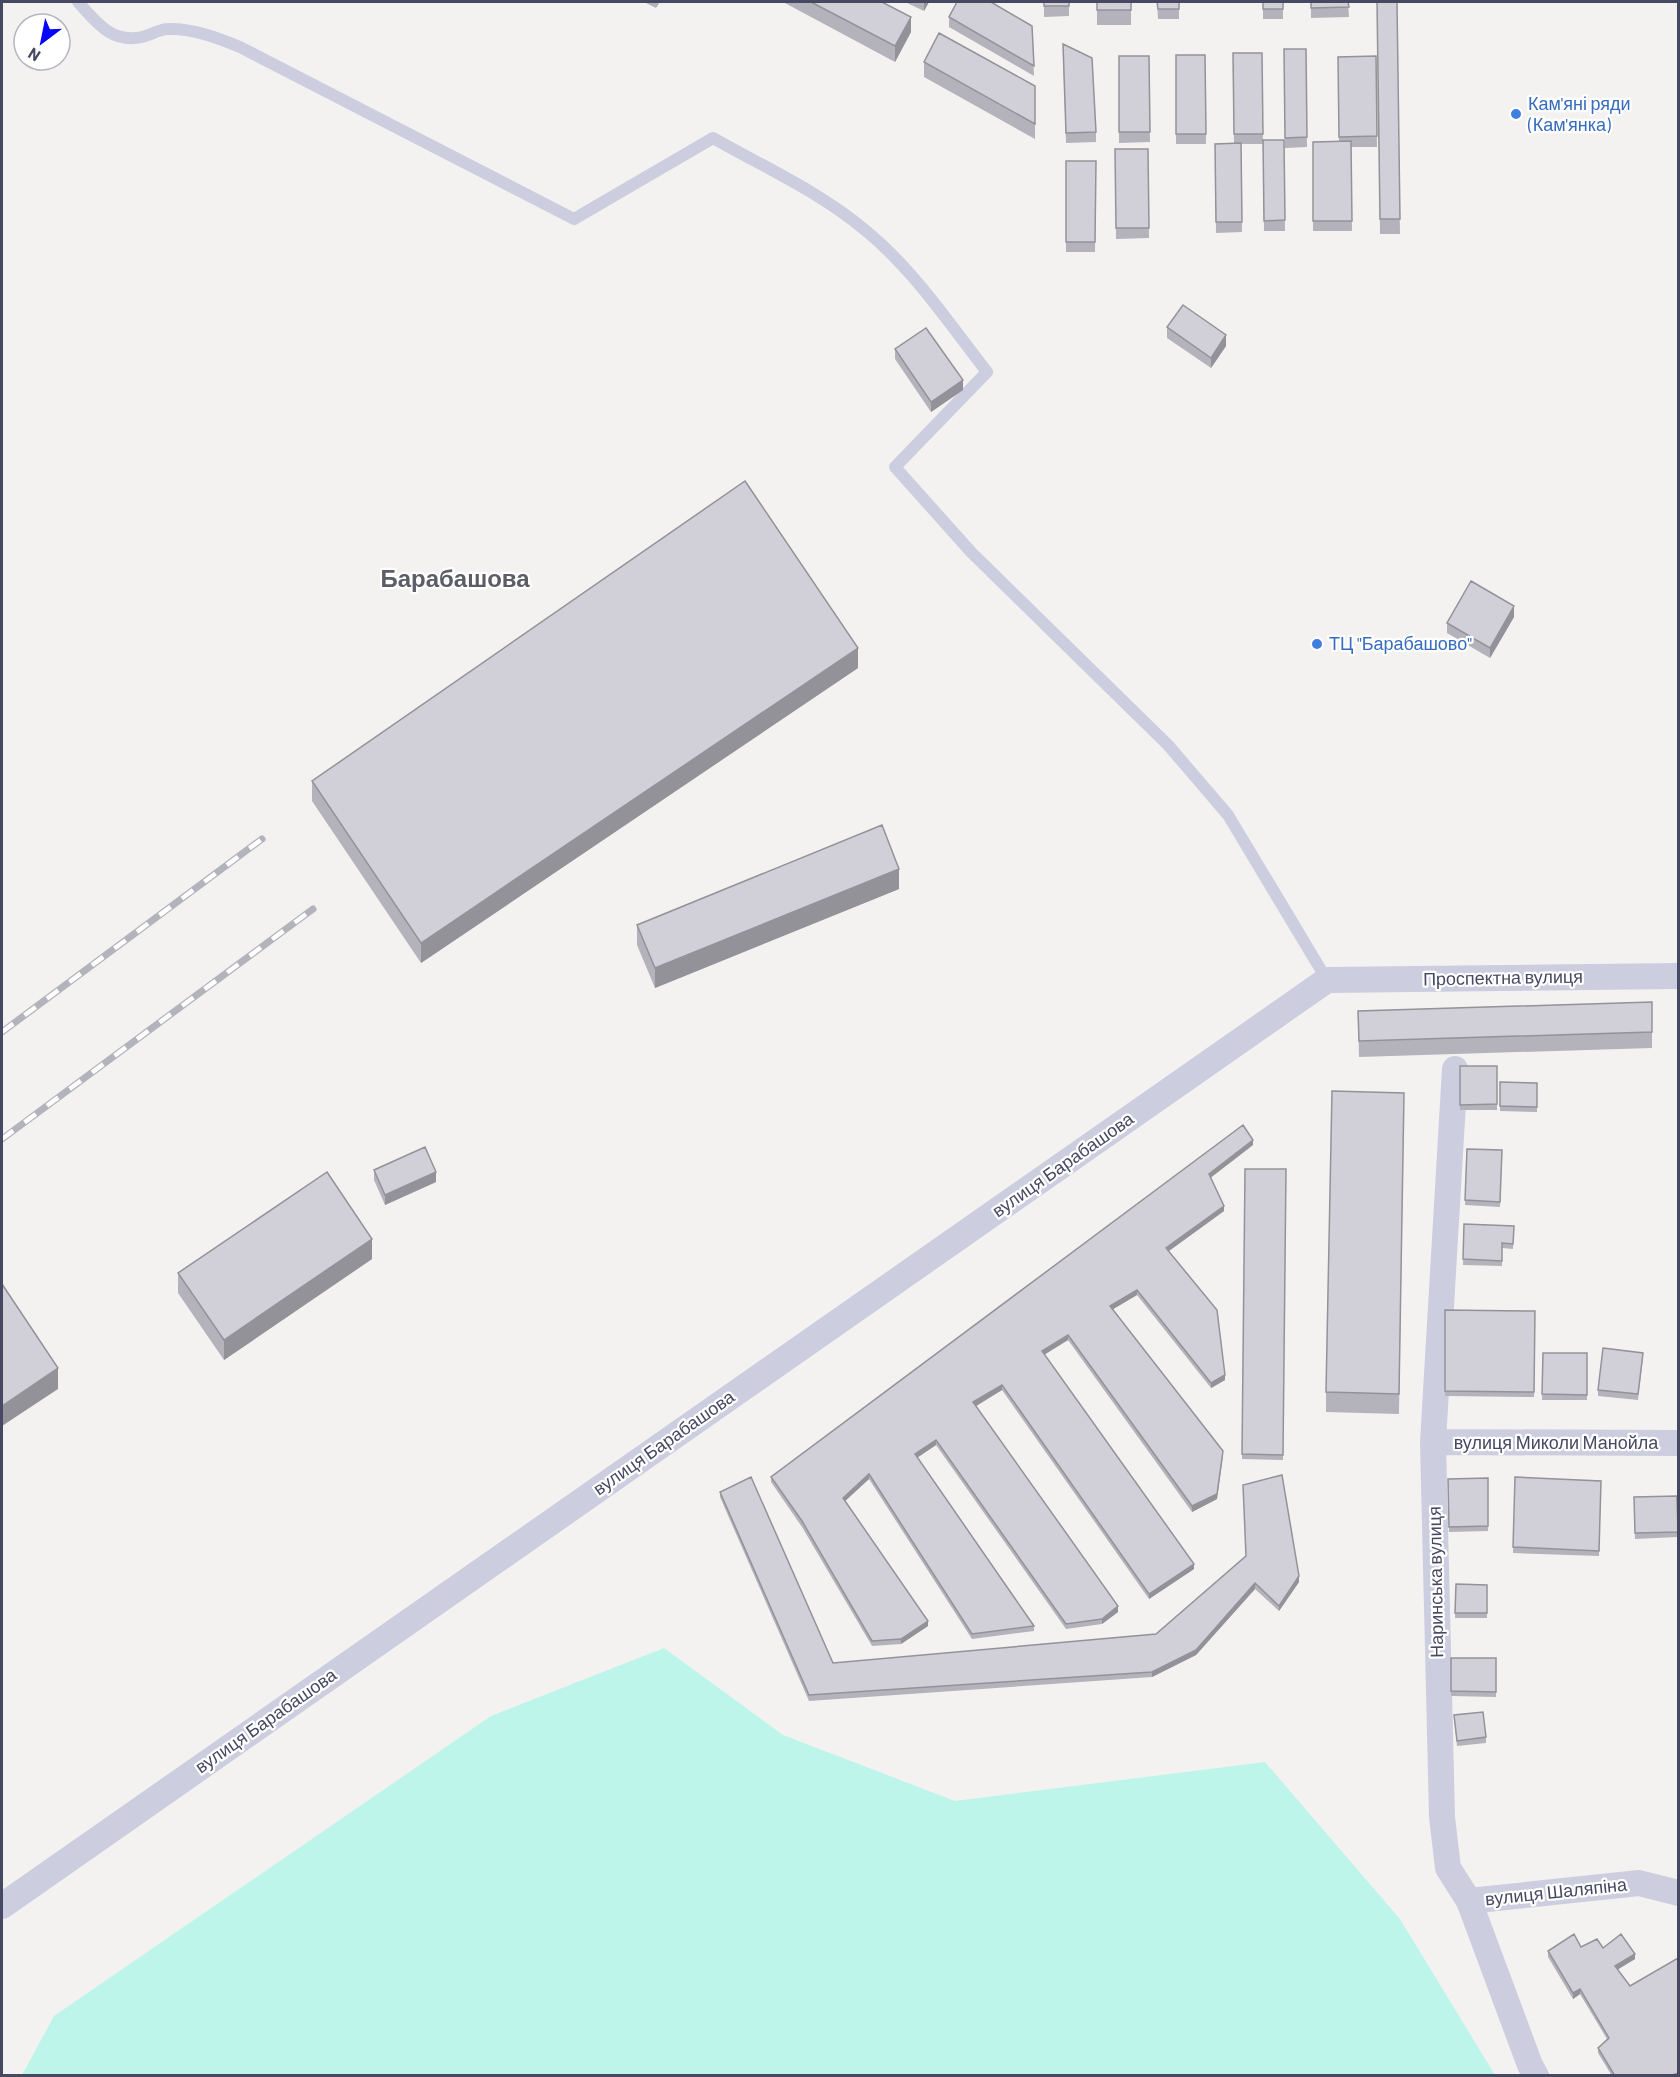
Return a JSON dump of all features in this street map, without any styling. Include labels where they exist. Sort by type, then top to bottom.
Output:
[{"type":"street","name":"Проспектна вулиця","points":[[1327,980],[1678,976]]},
{"type":"street","name":"вулиця Барабашова","points":[[2,1906],[1327,980]]},
{"type":"street","name":"Наринська вулиця","points":[[1455,1069],[1433,1442],[1442,1817],[1448,1868],[1469,1901],[1536,2076]]},
{"type":"street","name":"вулиця Миколи Манойла","points":[[1433,1442],[1678,1443]]},
{"type":"street","name":"вулиця Шаляпіна","points":[[1469,1901],[1640,1883],[1678,1893]]},
{"type":"lane","points":[[78,2],[102,28],[115,36],[126,39],[143,37],[168,29],[216,38],[240,47],[574,219],[713,138],[821,198],[867,231],[908,272],[987,372],[895,467],[971,552],[1168,745],[1228,815],[1327,980]]},
{"type":"green space","points":[[664,1648],[783,1735],[955,1801],[1265,1762],[1400,1919],[1495,2075],[22,2075],[54,2016],[491,1716]]},
{"type":"building","points":[[811,2],[882,2],[911,17],[895,46]]},
{"type":"building","points":[[957,2],[991,2],[1032,26],[1034,66],[949,17]]},
{"type":"building","points":[[1044,2],[1069,2],[1069,6],[1044,6]]},
{"type":"building","points":[[1097,2],[1131,2],[1131,10],[1097,10]]},
{"type":"building","points":[[1157,2],[1179,2],[1179,9],[1158,9]]},
{"type":"building","points":[[1263,2],[1283,2],[1283,9],[1263,9]]},
{"type":"building","points":[[1311,2],[1348,2],[1349,7],[1311,8]]},
{"type":"building","points":[[1377,2],[1397,2],[1400,219],[1380,219]]},
{"type":"building","points":[[939,33],[1035,86],[1035,124],[924,62]]},
{"type":"building","points":[[1063,44],[1092,58],[1096,132],[1066,133]]},
{"type":"building","points":[[1284,49],[1306,49],[1307,137],[1285,138]]},
{"type":"building","points":[[1233,53],[1262,53],[1263,134],[1234,134]]},
{"type":"building","points":[[1176,55],[1205,55],[1206,134],[1176,134]]},
{"type":"building","points":[[1119,56],[1149,56],[1150,132],[1119,132]]},
{"type":"building","points":[[1376,56],[1377,136],[1339,137],[1338,57]]},
{"type":"building","points":[[1263,140],[1284,140],[1285,220],[1264,221]]},
{"type":"building","points":[[1351,141],[1352,221],[1313,221],[1313,142]]},
{"type":"building","points":[[1241,143],[1242,222],[1216,222],[1215,144]]},
{"type":"building","points":[[1115,149],[1148,149],[1149,228],[1116,228]]},
{"type":"building","points":[[1066,161],[1096,161],[1095,242],[1066,242]]},
{"type":"building","points":[[1183,305],[1226,335],[1211,358],[1167,327]]},
{"type":"building","points":[[926,328],[963,380],[931,402],[895,349]]},
{"type":"building","points":[[745,481],[858,648],[421,943],[312,781]]},
{"type":"building","points":[[1471,581],[1514,606],[1490,648],[1447,623]]},
{"type":"building","points":[[882,825],[899,869],[655,968],[637,925]]},
{"type":"building","points":[[1652,1002],[1652,1032],[1359,1041],[1358,1011]]},
{"type":"building","points":[[1460,1066],[1497,1066],[1497,1104],[1460,1105]]},
{"type":"building","points":[[1500,1082],[1537,1083],[1537,1107],[1500,1106]]},
{"type":"building","points":[[1332,1091],[1404,1093],[1399,1394],[1326,1392]]},
{"type":"building","points":[[1243,1125],[1253,1140],[1209,1174],[1224,1206],[1166,1248],[1217,1310],[1225,1375],[1211,1383],[1137,1290],[1110,1306],[1223,1451],[1217,1494],[1192,1506],[1068,1335],[1042,1351],[1194,1564],[1149,1594],[1002,1385],[973,1402],[1118,1606],[1102,1619],[1066,1624],[936,1440],[915,1454],[1034,1626],[972,1634],[869,1474],[843,1498],[928,1621],[901,1639],[872,1641],[802,1521],[771,1477]]},
{"type":"building","points":[[425,1147],[436,1172],[385,1195],[374,1170]]},
{"type":"building","points":[[1467,1149],[1502,1150],[1500,1202],[1465,1200]]},
{"type":"building","points":[[1245,1169],[1286,1169],[1283,1455],[1242,1454]]},
{"type":"building","points":[[327,1172],[372,1239],[224,1340],[178,1273]]},
{"type":"building","points":[[1464,1224],[1514,1226],[1513,1244],[1502,1243],[1502,1261],[1463,1259]]},
{"type":"building","points":[[2,1284],[58,1368],[2,1406]]},
{"type":"building","points":[[1445,1310],[1535,1311],[1534,1392],[1445,1391]]},
{"type":"building","points":[[1603,1348],[1643,1353],[1638,1394],[1598,1390]]},
{"type":"building","points":[[1543,1353],[1587,1353],[1587,1395],[1542,1394]]},
{"type":"building","points":[[1282,1475],[1299,1576],[1279,1606],[1255,1583],[1196,1650],[1152,1672],[809,1695],[720,1492],[751,1477],[833,1663],[1156,1634],[1246,1556],[1243,1485]]},
{"type":"building","points":[[1515,1477],[1601,1481],[1599,1551],[1513,1547]]},
{"type":"building","points":[[1488,1478],[1488,1526],[1449,1527],[1448,1479]]},
{"type":"building","points":[[1677,1496],[1678,1532],[1635,1533],[1634,1497]]},
{"type":"building","points":[[1456,1584],[1487,1585],[1487,1613],[1455,1613]]},
{"type":"building","points":[[1451,1658],[1496,1658],[1496,1692],[1451,1691]]},
{"type":"building","points":[[1483,1712],[1486,1737],[1457,1741],[1454,1715]]},
{"type":"building","points":[[1574,1934],[1581,1947],[1597,1939],[1603,1948],[1621,1934],[1635,1954],[1615,1966],[1630,1986],[1678,1958],[1678,2073],[1670,2076],[1615,2076],[1598,2048],[1609,2038],[1580,1989],[1573,1993],[1548,1951]]},
{"type":"railway","points":[[2,1032],[262,839]]},
{"type":"railway","points":[[2,1139],[313,909]]},
{"type":"place","name":"Кам'яні ряди (Кам'янка)","points":[[1516,114]]},
{"type":"place","name":"ТЦ \"Барабашово\"","points":[[1317,644]]},
{"type":"district","name":"Барабашова","points":[[455,579]]}]
